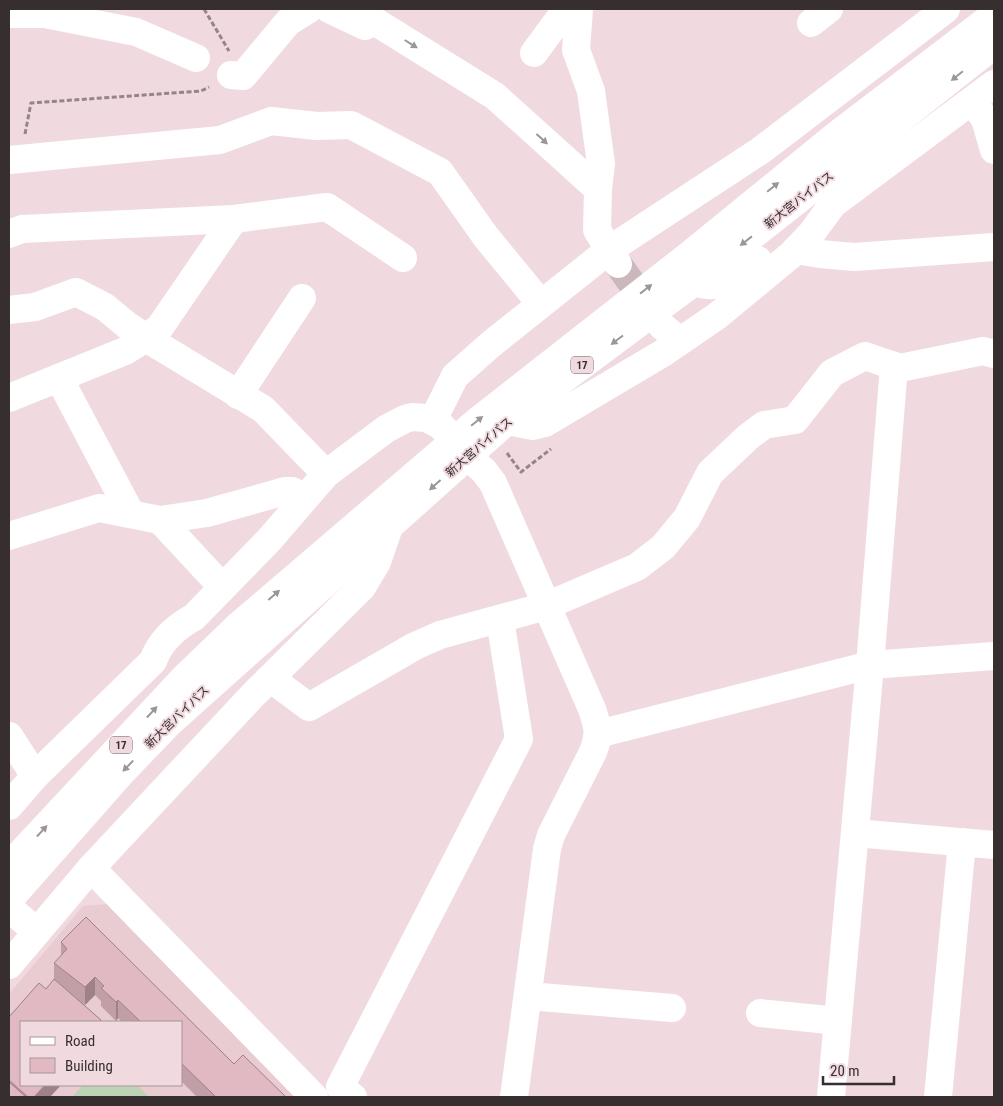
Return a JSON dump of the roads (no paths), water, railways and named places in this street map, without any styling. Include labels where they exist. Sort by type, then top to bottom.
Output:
[{"type":"main road","points":[[237,76],[288,22],[308,9]]},
{"type":"main road","points":[[329,9],[365,26],[365,15]]},
{"type":"main road","points":[[433,420],[455,376],[541,304],[613,257],[760,151],[946,9]]},
{"type":"main road","points":[[572,10],[576,50],[591,91],[602,164],[598,189],[597,230],[613,257]]},
{"type":"main road","points":[[534,53],[572,10]]},
{"type":"main road","points":[[9,14],[45,14],[136,32],[196,58]]},
{"type":"main road","points":[[365,15],[495,96],[598,189]]},
{"type":"main road","name":"新大宮バイパス","points":[[9,866],[170,692],[237,627],[461,448],[688,256],[834,137],[994,15]]},
{"type":"main road","name":"新大宮バイパス","points":[[19,915],[122,772],[169,724],[389,527],[461,448],[507,421],[694,282],[994,45]]},
{"type":"main road","points":[[694,282],[712,286],[734,279],[794,232],[994,84]]},
{"type":"main road","points":[[972,101],[985,119],[994,150]]},
{"type":"main road","points":[[9,160],[220,140],[271,121],[317,126],[351,125],[440,172],[486,237],[541,304]]},
{"type":"main road","points":[[507,421],[533,426],[545,423],[663,353],[671,334],[716,316],[796,250],[811,234],[833,204]]},
{"type":"main road","points":[[9,234],[22,229],[234,218],[327,207],[402,258]]},
{"type":"main road","points":[[9,398],[125,351],[160,327],[234,218]]},
{"type":"main road","points":[[796,250],[854,257],[994,247]]},
{"type":"main road","points":[[9,310],[35,307],[76,292],[105,306],[128,326],[146,338],[263,409],[326,474]]},
{"type":"main road","points":[[238,394],[302,298]]},
{"type":"main road","points":[[270,678],[309,707],[415,646],[440,635],[546,606],[637,567],[663,547],[687,518],[710,473],[748,437],[764,425],[795,420],[832,373],[865,356],[900,368],[983,351],[994,354]]},
{"type":"main road","points":[[831,1097],[870,665],[894,366]]},
{"type":"main road","points":[[59,378],[130,514]]},
{"type":"main road","points":[[9,806],[35,776],[152,661],[158,648],[181,624],[194,617],[269,540],[326,474],[380,433],[398,422],[412,417],[433,420],[484,471],[493,484],[592,709],[598,727],[598,738],[593,752],[551,835],[547,849],[514,1097]]},
{"type":"main road","points":[[9,536],[99,508],[160,520],[207,513],[285,491],[292,491],[305,497]]},
{"type":"main road","points":[[160,520],[212,577]]},
{"type":"main road","points":[[9,965],[19,915],[91,868],[253,695],[362,588],[378,562],[389,527]]},
{"type":"main road","points":[[353,1097],[340,1087],[519,739],[500,619]]},
{"type":"main road","points":[[598,734],[870,665],[994,656]]},
{"type":"main road","points":[[9,736],[35,776]]},
{"type":"main road","points":[[855,833],[994,845]]},
{"type":"main road","points":[[938,1097],[962,842]]},
{"type":"main road","points":[[91,868],[314,1097]]},
{"type":"main road","points":[[528,996],[672,1008]]},
{"type":"main road","points":[[760,1013],[838,1021]]},
{"type":"tunnel","points":[[618,264],[653,313]]}]
